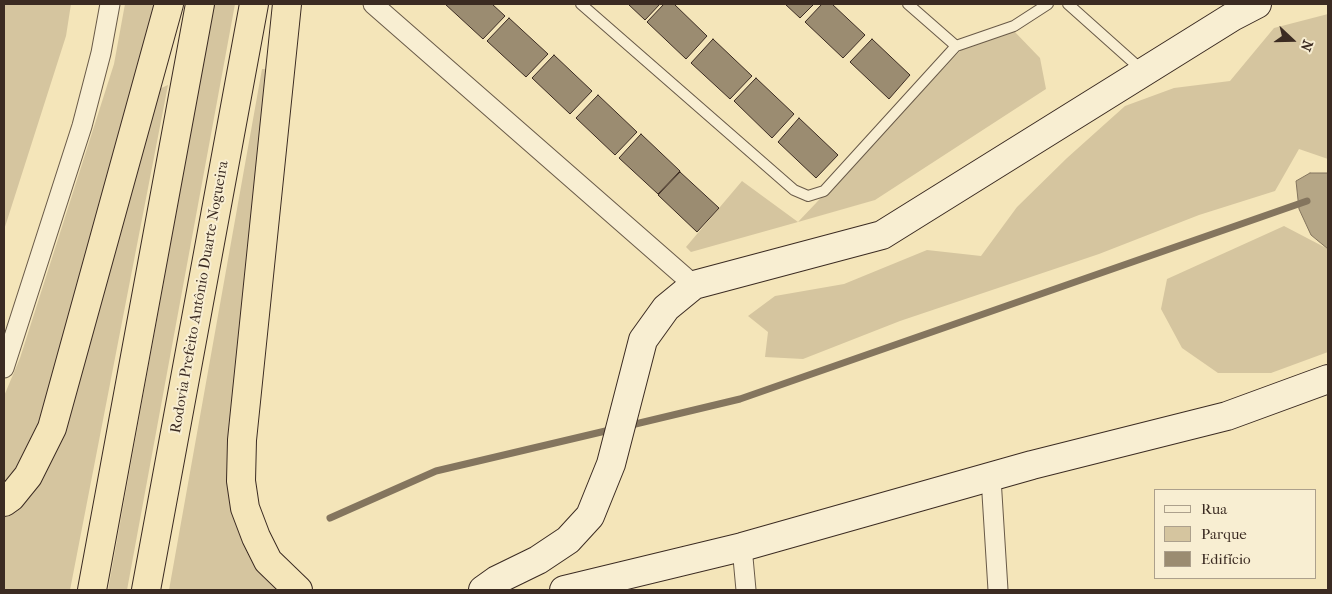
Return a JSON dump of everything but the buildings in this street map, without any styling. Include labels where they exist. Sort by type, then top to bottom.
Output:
[{"type":"highway","points":[[4,502],[11,497],[28,476],[52,428],[169,4]]},
{"type":"highway","points":[[92,590],[200,4]]},
{"type":"highway","name":"Rodovia Prefeito Antônio Duarte Nogueira","points":[[146,590],[254,4]]},
{"type":"highway","points":[[287,4],[242,440],[241,481],[245,508],[268,561],[298,590]]},
{"type":"main road","points":[[483,590],[497,580],[538,560],[568,540],[590,516],[611,464],[643,340],[666,308],[694,285],[882,235],[1232,17],[1258,4]]},
{"type":"main road","points":[[564,590],[742,546],[1226,416],[1328,379]]},
{"type":"street","points":[[4,368],[82,126],[101,53],[110,4]]},
{"type":"street","points":[[373,4],[694,285]]},
{"type":"street","points":[[991,478],[998,590]]},
{"type":"street","points":[[742,546],[746,590]]},
{"type":"lane","points":[[581,4],[794,190],[808,196],[824,191],[956,46],[1014,26],[1048,4]]},
{"type":"lane","points":[[908,4],[956,46]]},
{"type":"lane","points":[[1068,4],[1144,72]]},
{"type":"green space","points":[[4,4],[71,4],[66,36],[4,230]]},
{"type":"green space","points":[[125,4],[157,4],[34,444],[4,488],[4,396],[20,358],[114,64]]},
{"type":"green space","points":[[214,4],[235,4],[127,590],[108,590]]},
{"type":"green space","points":[[1328,14],[1328,159],[1299,149],[1275,191],[1199,215],[1099,254],[900,321],[803,359],[765,357],[768,332],[748,316],[775,296],[844,284],[927,250],[981,256],[1017,207],[1067,158],[1125,106],[1174,88],[1230,81],[1274,28]]},
{"type":"green space","points":[[1013,30],[1040,58],[1046,89],[875,200],[798,222],[963,48]]},
{"type":"green space","points":[[262,69],[271,69],[250,555],[276,590],[169,590]]},
{"type":"green space","points":[[168,85],[70,590],[4,590],[4,517],[15,508],[157,90]]},
{"type":"green space","points":[[742,181],[798,222],[691,252],[686,247]]},
{"type":"green space","points":[[1284,226],[1328,249],[1328,352],[1271,373],[1218,373],[1182,348],[1161,309],[1167,279]]},
{"type":"shaded area","points":[[1310,173],[1328,173],[1328,249],[1311,235],[1299,209],[1296,181]]},
{"type":"waterway","points":[[627,426],[740,399],[1307,201]]},
{"type":"waterway","points":[[330,518],[436,471],[614,429]]}]
